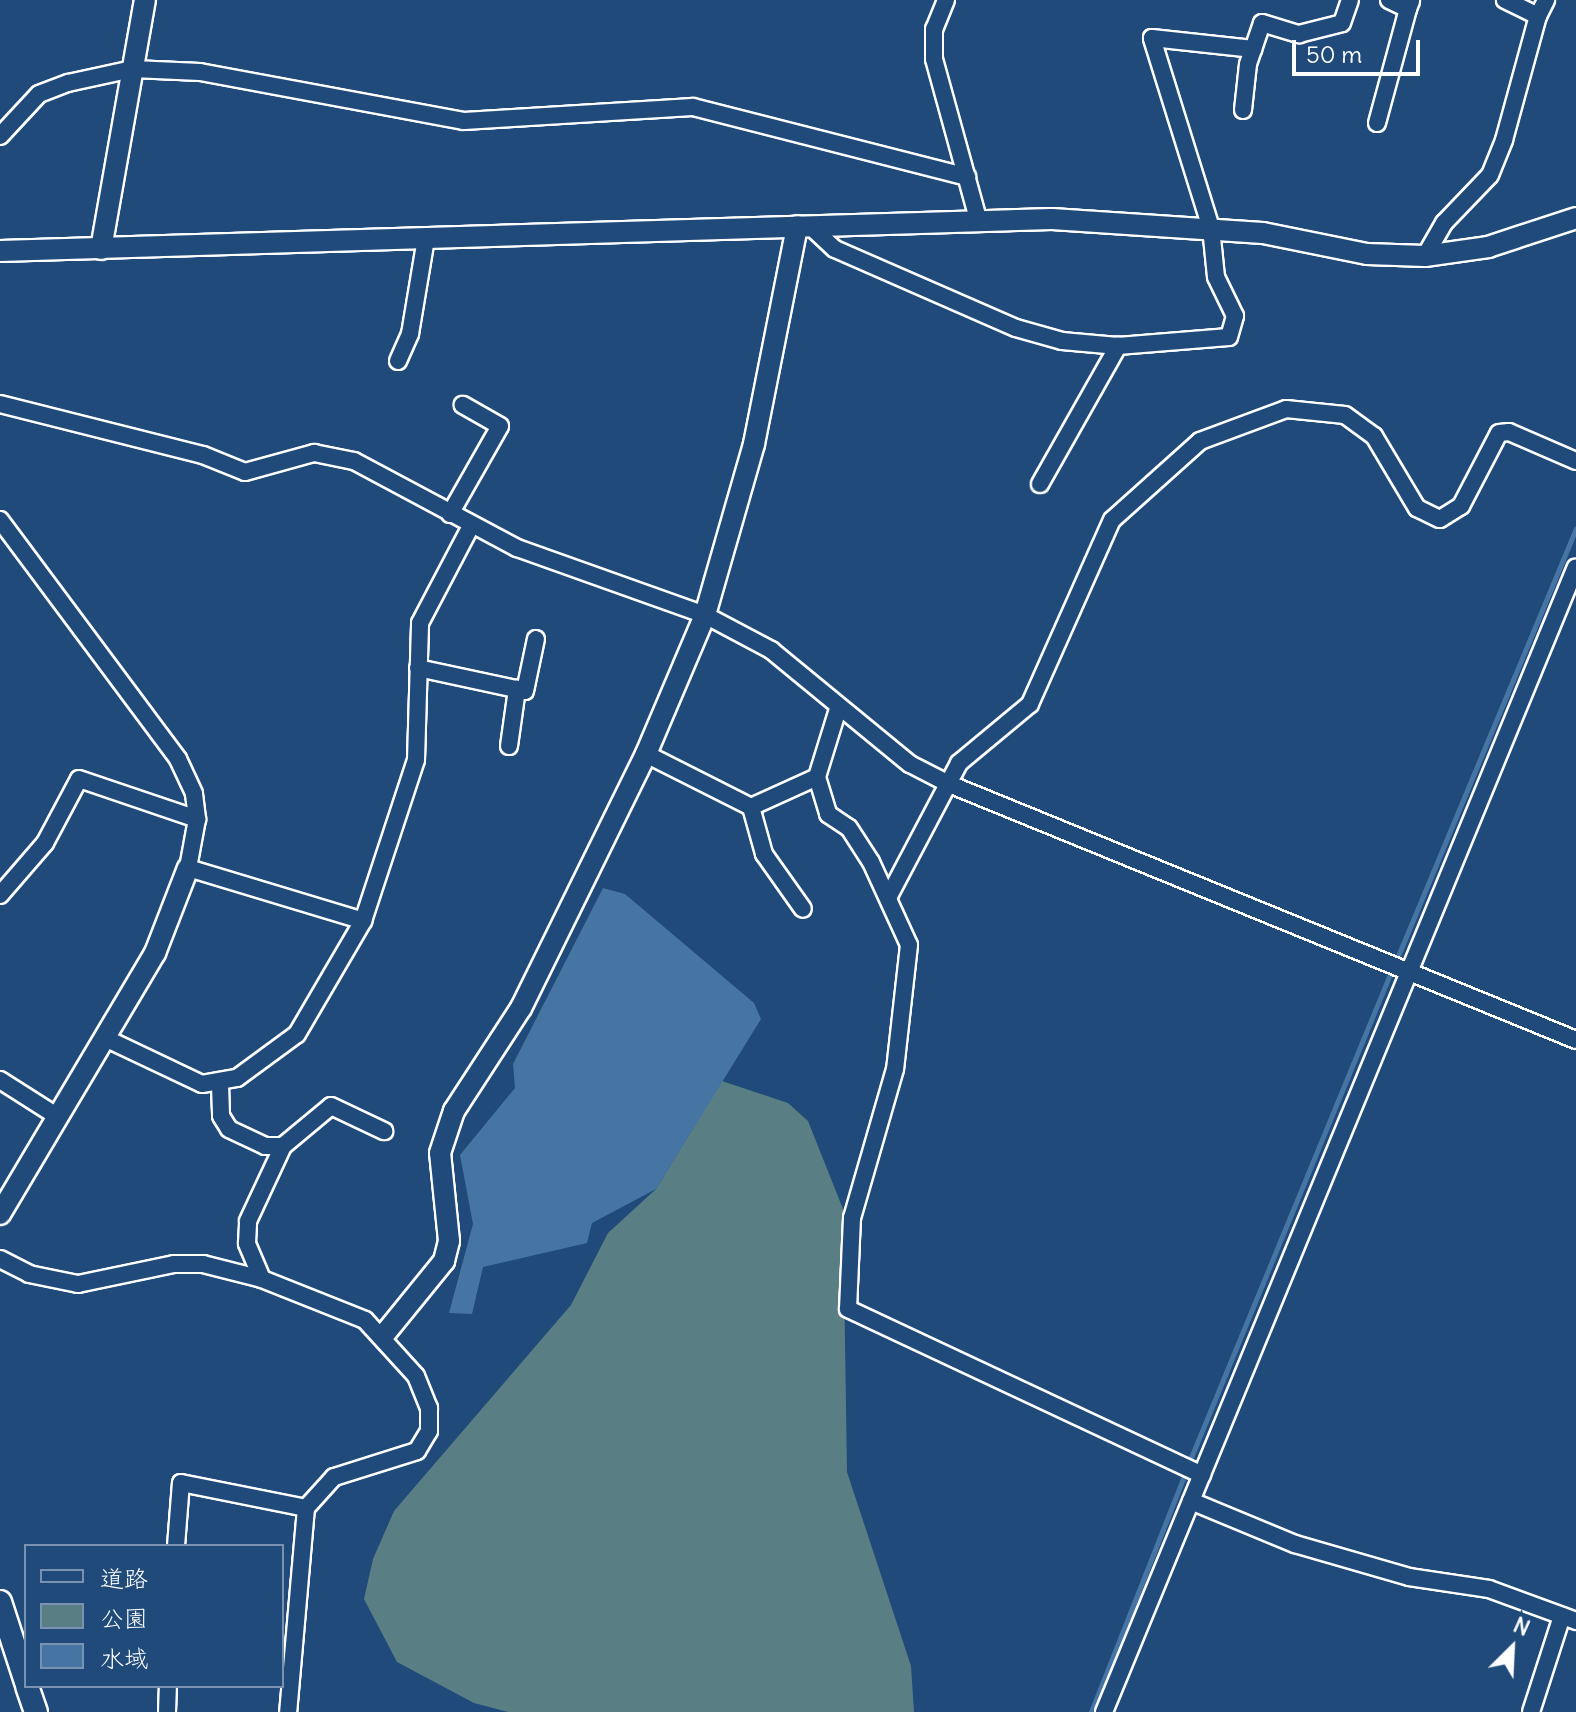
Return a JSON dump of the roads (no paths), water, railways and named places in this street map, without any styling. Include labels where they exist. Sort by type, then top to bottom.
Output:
[{"type":"main road","points":[[0,1602],[24,1675]]},
{"type":"main road","points":[[28,1688],[36,1712]]},
{"type":"street","points":[[101,249],[145,0]]},
{"type":"street","points":[[946,0],[934,29],[934,59],[978,219]]},
{"type":"street","points":[[1243,110],[1253,49],[1262,23],[1299,34],[1327,27],[1342,23],[1350,0]]},
{"type":"street","points":[[1377,123],[1410,4],[1389,0]]},
{"type":"street","points":[[1505,0],[1538,16]]},
{"type":"street","points":[[1425,256],[1444,223],[1490,175],[1538,16],[1546,0]]},
{"type":"street","points":[[803,226],[835,249],[1016,328],[1118,346],[1229,337],[1235,316],[1216,277],[1211,228],[1152,38],[1253,49]]},
{"type":"street","points":[[0,136],[39,94],[133,69],[200,72],[464,121],[693,107],[967,177]]},
{"type":"street","points":[[0,251],[978,219],[1211,228],[1367,254],[1425,256],[1488,247],[1576,218]]},
{"type":"street","points":[[383,1336],[444,1261],[448,1220],[439,1171],[449,1122],[521,1008],[646,754],[705,615],[754,444],[803,226]]},
{"type":"street","points":[[398,361],[410,334],[426,238]]},
{"type":"street","points":[[1040,484],[1118,346]]},
{"type":"street","points":[[0,404],[203,455],[245,472],[314,453],[354,461],[471,526],[705,615],[771,650],[838,709],[910,764],[949,784],[1576,1040]]},
{"type":"street","points":[[450,514],[500,426],[463,405]]},
{"type":"street","points":[[889,896],[959,763],[1030,704],[1112,520],[1200,441],[1286,409],[1345,415],[1374,436],[1417,508],[1440,519],[1461,506],[1499,433],[1509,432],[1576,461]]},
{"type":"street","points":[[0,520],[178,759],[194,794],[197,819],[188,868],[155,953],[0,1214]]},
{"type":"street","points":[[105,1038],[202,1084],[220,1085],[297,1034],[363,921],[416,760],[420,623],[471,526]]},
{"type":"street","points":[[1104,1712],[1576,567]]},
{"type":"street","points":[[418,668],[525,691],[536,639]]},
{"type":"street","points":[[509,746],[517,689]]},
{"type":"street","points":[[838,709],[817,777],[828,814],[849,828],[889,896],[909,945],[908,1002],[852,1218],[848,1309],[1202,1475]]},
{"type":"street","points":[[646,754],[751,807],[764,854],[803,909]]},
{"type":"street","points":[[751,807],[817,777]]},
{"type":"street","points":[[0,895],[45,843],[79,779],[197,819]]},
{"type":"street","points":[[188,868],[363,921]]},
{"type":"street","points":[[0,1080],[58,1117]]},
{"type":"street","points":[[220,1085],[221,1116],[229,1129],[244,1139],[283,1146]]},
{"type":"street","points":[[262,1279],[247,1243],[248,1221],[283,1146],[331,1106],[384,1131]]},
{"type":"street","points":[[0,1259],[29,1274],[78,1284],[174,1264],[203,1264],[262,1279],[336,1305],[383,1336],[416,1376],[429,1408],[429,1431],[417,1451],[334,1477],[306,1508],[288,1712]]},
{"type":"street","points":[[176,1544],[181,1483],[306,1508]]},
{"type":"street","points":[[1191,1501],[1295,1544],[1409,1577],[1489,1589],[1569,1619],[1531,1712]]},
{"type":"street","points":[[167,1712],[168,1688]]},
{"type":"water","points":[[603,888],[625,894],[754,1003],[761,1019],[656,1189],[592,1223],[587,1243],[483,1267],[472,1314],[449,1313],[473,1224],[460,1155],[515,1088],[513,1064]]},
{"type":"waterway","points":[[1398,956],[1576,529]]},
{"type":"waterway","points":[[1190,1460],[1390,974]]},
{"type":"waterway","points":[[1091,1712],[1184,1476]]}]
